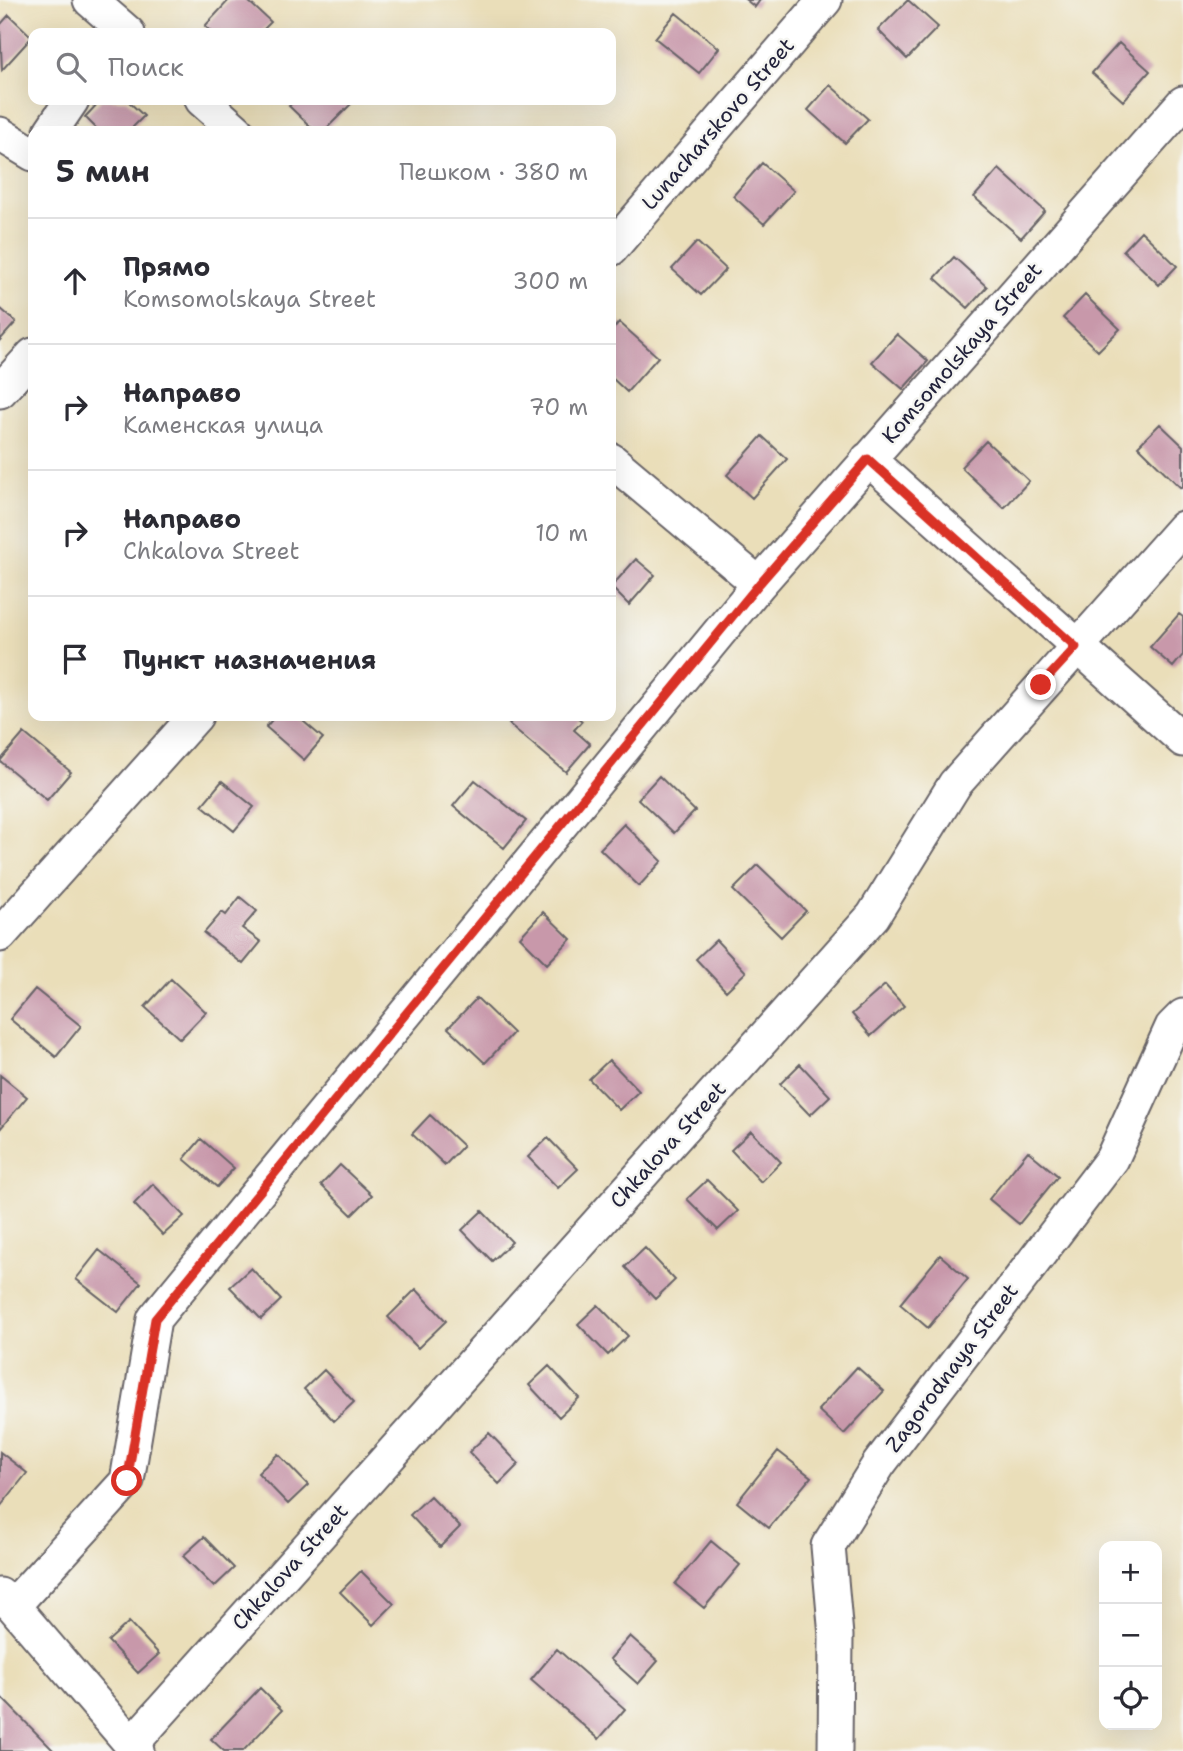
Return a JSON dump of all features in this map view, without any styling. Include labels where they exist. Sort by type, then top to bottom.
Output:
[{"type":"street","points":[[90,0],[118,28]]},
{"type":"street","name":"Lunacharskovo Street","points":[[616,243],[825,0]]},
{"type":"street","name":"Komsomolskaya Street","points":[[6,1600],[127,1481],[155,1319],[759,584],[1183,103]]},
{"type":"street","points":[[54,126],[69,105]]},
{"type":"street","points":[[208,105],[231,126]]},
{"type":"street","points":[[0,134],[28,150]]},
{"type":"street","points":[[0,391],[28,360]]},
{"type":"street","points":[[868,459],[1183,740]]},
{"type":"street","points":[[616,464],[759,584]]},
{"type":"street","name":"Chkalova Street","points":[[134,1748],[873,916],[955,784],[1183,528]]},
{"type":"street","points":[[0,934],[192,721]]},
{"type":"street","name":"Zagorodnaya Street","points":[[835,1751],[836,1636],[828,1546],[879,1464],[1112,1158],[1172,1027],[1183,1016]]},
{"type":"street","points":[[6,1600],[134,1748]]},
{"type":"building","points":[[229,0],[247,0],[271,22],[265,28],[205,26]]},
{"type":"building","points":[[746,0],[760,0],[755,7]]},
{"type":"building","points":[[908,0],[938,27],[907,59],[878,30]]},
{"type":"building","points":[[676,13],[719,48],[699,73],[655,38]]},
{"type":"building","points":[[9,15],[28,33],[28,41],[2,70],[0,25]]},
{"type":"building","points":[[1119,43],[1150,71],[1123,101],[1092,73]]},
{"type":"building","points":[[830,85],[868,119],[845,143],[808,110]]},
{"type":"building","points":[[96,105],[132,105],[144,116],[134,126],[94,126],[85,117]]},
{"type":"building","points":[[350,105],[329,126],[310,126],[289,106]]},
{"type":"building","points":[[762,163],[794,191],[764,224],[733,196]]},
{"type":"building","points":[[999,169],[1045,211],[1021,238],[974,197]]},
{"type":"building","points":[[1141,231],[1177,266],[1159,285],[1123,250]]},
{"type":"building","points":[[697,242],[726,269],[701,295],[672,269]]},
{"type":"building","points":[[954,257],[987,287],[968,308],[935,278]]},
{"type":"building","points":[[1085,295],[1120,329],[1098,351],[1063,318]]},
{"type":"building","points":[[0,308],[16,322],[0,340]]},
{"type":"building","points":[[619,322],[658,357],[627,392],[616,382],[616,326]]},
{"type":"building","points":[[897,334],[928,361],[903,389],[872,362]]},
{"type":"building","points":[[1160,424],[1183,446],[1181,488],[1138,446]]},
{"type":"building","points":[[762,436],[787,459],[752,498],[727,475]]},
{"type":"building","points":[[986,441],[1029,481],[1004,508],[961,467]]},
{"type":"building","points":[[636,559],[655,575],[629,605],[616,592],[616,581]]},
{"type":"building","points":[[1179,614],[1183,617],[1183,655],[1173,667],[1150,647]]},
{"type":"building","points":[[271,721],[303,721],[323,738],[304,760],[266,727]]},
{"type":"building","points":[[512,721],[582,721],[574,730],[590,744],[566,772],[509,724]]},
{"type":"building","points":[[24,733],[71,772],[47,800],[0,761]]},
{"type":"building","points":[[659,776],[695,811],[674,833],[638,799]]},
{"type":"building","points":[[475,780],[526,821],[504,848],[453,806]]},
{"type":"building","points":[[222,781],[254,807],[234,831],[202,805]]},
{"type":"building","points":[[624,824],[662,861],[639,886],[600,849]]},
{"type":"building","points":[[758,865],[806,911],[781,937],[733,890]]},
{"type":"building","points":[[240,897],[257,911],[242,928],[261,942],[243,964],[204,933],[222,912],[226,915]]},
{"type":"building","points":[[543,912],[571,939],[547,964],[520,937]]},
{"type":"building","points":[[716,940],[746,972],[726,991],[696,959]]},
{"type":"building","points":[[171,979],[206,1012],[180,1039],[145,1007]]},
{"type":"building","points":[[885,985],[904,1006],[871,1036],[852,1014]]},
{"type":"building","points":[[35,989],[81,1026],[56,1057],[10,1019]]},
{"type":"building","points":[[477,998],[513,1033],[485,1063],[448,1028]]},
{"type":"building","points":[[609,1060],[639,1091],[619,1110],[589,1079]]},
{"type":"building","points":[[800,1064],[830,1096],[810,1115],[780,1084]]},
{"type":"building","points":[[0,1075],[27,1097],[0,1129]]},
{"type":"building","points":[[430,1115],[463,1146],[445,1165],[412,1134]]},
{"type":"building","points":[[751,1131],[781,1162],[761,1182],[731,1150]]},
{"type":"building","points":[[548,1138],[578,1169],[558,1188],[528,1157]]},
{"type":"building","points":[[201,1139],[234,1168],[217,1187],[184,1159]]},
{"type":"building","points":[[1028,1151],[1058,1176],[1019,1224],[989,1199]]},
{"type":"building","points":[[340,1165],[372,1195],[352,1215],[321,1185]]},
{"type":"building","points":[[707,1180],[738,1211],[718,1230],[687,1199]]},
{"type":"building","points":[[153,1184],[184,1216],[163,1235],[134,1204]]},
{"type":"building","points":[[482,1211],[512,1242],[492,1261],[462,1230]]},
{"type":"building","points":[[645,1248],[675,1280],[655,1299],[625,1267]]},
{"type":"building","points":[[99,1250],[141,1283],[118,1312],[76,1279]]},
{"type":"building","points":[[940,1255],[968,1279],[928,1328],[900,1304]]},
{"type":"building","points":[[251,1268],[281,1300],[261,1319],[230,1287]]},
{"type":"building","points":[[416,1289],[446,1321],[418,1348],[388,1317]]},
{"type":"building","points":[[598,1305],[628,1336],[608,1355],[578,1324]]},
{"type":"building","points":[[549,1366],[579,1398],[559,1417],[529,1385]]},
{"type":"building","points":[[857,1367],[884,1391],[844,1434],[818,1410]]},
{"type":"building","points":[[324,1370],[354,1402],[334,1421],[304,1389]]},
{"type":"building","points":[[489,1433],[519,1464],[499,1484],[469,1452]]},
{"type":"building","points":[[778,1451],[811,1477],[769,1528],[737,1502]]},
{"type":"building","points":[[0,1452],[27,1473],[0,1507]]},
{"type":"building","points":[[278,1454],[308,1485],[288,1504],[258,1473]]},
{"type":"building","points":[[430,1496],[460,1527],[440,1547],[410,1515]]},
{"type":"building","points":[[204,1537],[234,1568],[214,1587],[183,1556]]},
{"type":"building","points":[[711,1541],[740,1565],[704,1608],[675,1584]]},
{"type":"building","points":[[361,1571],[394,1604],[373,1625],[340,1592]]},
{"type":"building","points":[[129,1622],[159,1654],[138,1673],[108,1641]]},
{"type":"building","points":[[630,1636],[658,1661],[638,1684],[610,1659]]},
{"type":"building","points":[[557,1649],[625,1709],[599,1739],[531,1680]]},
{"type":"building","points":[[260,1688],[282,1710],[243,1751],[224,1751],[211,1739]]},
{"type":"building","points":[[0,1696],[54,1751],[0,1751]]},
{"type":"route","points":[[127,1481],[155,1319],[759,584],[868,459],[1076,647],[1041,685]]}]
